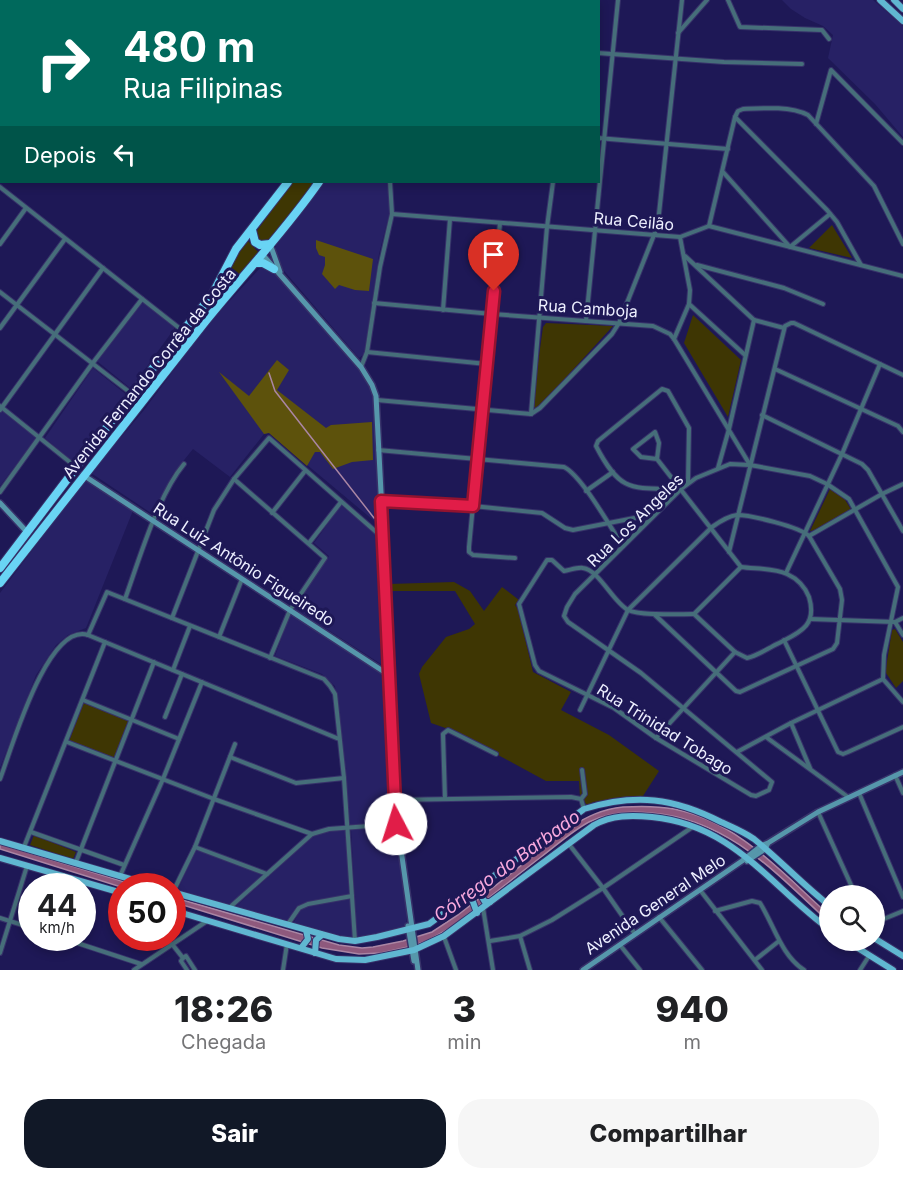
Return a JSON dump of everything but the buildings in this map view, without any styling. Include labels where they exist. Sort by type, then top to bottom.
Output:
[{"type":"highway","name":"Avenida Fernando Corrêa da Costa","points":[[0,568],[132,394],[212,295],[236,249],[287,183]]},
{"type":"highway","points":[[311,194],[313,183]]},
{"type":"highway","name":"Avenida Fernando Corrêa da Costa","points":[[0,583],[83,475],[319,183]]},
{"type":"highway","points":[[252,230],[255,242],[262,254]]},
{"type":"highway","points":[[255,242],[260,245],[270,244]]},
{"type":"highway","points":[[256,263],[263,263],[274,268]]},
{"type":"highway","points":[[18,561],[19,554],[29,540],[27,532]]},
{"type":"main road","points":[[880,0],[903,21]]},
{"type":"main road","points":[[894,0],[903,9]]},
{"type":"main road","points":[[270,244],[282,276]]},
{"type":"main road","points":[[262,254],[361,367],[372,385],[376,400],[394,800],[417,970]]},
{"type":"main road","name":"Rua Luiz Antônio Figueiredo","points":[[83,475],[389,675]]},
{"type":"main road","points":[[0,503],[27,532]]},
{"type":"main road","points":[[848,796],[903,772]]},
{"type":"main road","name":"Avenida General Melo","points":[[583,970],[763,848],[818,812],[848,796]]},
{"type":"main road","points":[[186,896],[322,935],[355,941],[411,932],[429,924],[470,898],[484,884],[584,808],[621,799],[671,802],[708,815],[740,831],[819,896]]},
{"type":"main road","points":[[186,914],[287,944],[304,944],[314,950],[352,961],[413,949],[444,936],[568,843],[602,821],[618,817],[660,818],[695,826],[731,845],[819,920]]},
{"type":"main road","points":[[0,841],[111,873]]},
{"type":"main road","points":[[0,858],[108,889]]},
{"type":"main road","points":[[483,907],[479,892],[484,884]]},
{"type":"main road","points":[[470,898],[483,907]]},
{"type":"main road","points":[[304,944],[306,930]]},
{"type":"main road","points":[[314,950],[316,939],[322,935]]},
{"type":"main road","points":[[885,945],[903,956]]},
{"type":"main road","points":[[862,951],[893,970]]},
{"type":"street","points":[[600,154],[618,0]]},
{"type":"street","points":[[376,400],[531,414],[540,408],[612,334],[619,323],[658,223],[682,0]]},
{"type":"street","points":[[678,34],[707,0]]},
{"type":"street","points":[[728,0],[740,27],[822,30],[829,39]]},
{"type":"street","points":[[600,52],[675,60],[802,64]]},
{"type":"street","points":[[816,125],[831,70],[903,143]]},
{"type":"street","points":[[903,244],[874,186],[808,115],[802,112],[751,108],[738,111],[709,226],[903,276]]},
{"type":"street","points":[[735,117],[837,222],[861,265]]},
{"type":"street","points":[[601,139],[728,149]]},
{"type":"street","points":[[723,172],[790,247]]},
{"type":"street","points":[[361,367],[367,352],[380,267],[392,214],[390,183]]},
{"type":"street","points":[[531,414],[553,183]]},
{"type":"street","points":[[586,321],[598,183]]},
{"type":"street","points":[[0,187],[183,332]]},
{"type":"street","points":[[0,244],[26,208]]},
{"type":"street","name":"Rua Ceilão","points":[[392,214],[680,237],[709,226]]},
{"type":"street","points":[[790,247],[830,214]]},
{"type":"street","points":[[443,310],[450,219]]},
{"type":"street","points":[[500,223],[469,552],[480,556],[515,558]]},
{"type":"street","points":[[680,237],[690,290],[689,304],[674,339],[750,465]]},
{"type":"street","points":[[0,328],[65,238]]},
{"type":"street","points":[[685,256],[754,320],[784,328]]},
{"type":"street","points":[[697,265],[784,288],[823,304]]},
{"type":"street","points":[[77,468],[1,408],[103,268]]},
{"type":"street","points":[[0,292],[132,394]]},
{"type":"street","points":[[0,492],[142,299]]},
{"type":"street","name":"Rua Camboja","points":[[374,303],[653,326],[674,339]]},
{"type":"street","points":[[689,304],[745,355]]},
{"type":"street","points":[[718,468],[754,320]]},
{"type":"street","points":[[729,552],[784,328],[787,324],[798,325],[903,375]]},
{"type":"street","points":[[367,352],[488,364]]},
{"type":"street","points":[[786,573],[804,531],[843,454],[880,364]]},
{"type":"street","points":[[774,369],[898,426],[903,432]]},
{"type":"street","points":[[681,489],[630,487],[620,481],[596,446],[598,441],[662,389],[665,390],[689,428],[688,484]]},
{"type":"street","points":[[762,415],[862,464],[868,470],[903,531]]},
{"type":"street","points":[[594,575],[628,610],[655,614],[694,614],[742,657],[752,657],[798,634],[806,627],[810,619],[810,602],[807,592],[799,581],[786,573],[741,567],[657,459],[641,457],[633,450],[655,432],[659,443],[657,459]]},
{"type":"street","points":[[172,618],[214,510],[234,479],[269,438],[383,538]]},
{"type":"street","points":[[378,450],[564,467],[570,470],[586,491],[623,546]]},
{"type":"street","points":[[125,599],[174,475],[184,464]]},
{"type":"street","name":"Rua Los Angeles","points":[[608,650],[568,622],[564,616],[575,594],[681,489],[718,468],[730,464],[750,465],[810,476],[827,484],[849,500],[903,592]]},
{"type":"street","points":[[272,513],[305,471]]},
{"type":"street","points":[[586,491],[613,472]]},
{"type":"street","points":[[234,479],[325,558],[290,610],[270,658]]},
{"type":"street","points":[[810,536],[903,484]]},
{"type":"street","points":[[381,501],[473,506],[542,513],[573,530],[657,514]]},
{"type":"street","points":[[309,543],[341,502]]},
{"type":"street","points":[[580,710],[628,610],[712,527],[726,518],[739,515],[804,531],[810,536],[840,589],[842,600],[837,643],[833,649],[740,692],[715,673],[655,614]]},
{"type":"street","name":"Rua Trinidad Tobago","points":[[594,575],[582,568],[564,571],[552,560],[547,560],[519,604],[535,665],[539,671],[614,708],[656,738],[751,795],[756,796],[769,789],[772,782],[737,752]]},
{"type":"street","points":[[694,614],[741,567]]},
{"type":"street","points":[[219,637],[242,579]]},
{"type":"street","points":[[898,587],[893,622],[883,662],[883,679],[903,702]]},
{"type":"street","points":[[88,635],[107,592],[324,679],[335,694],[348,827],[355,941]]},
{"type":"street","points":[[810,619],[840,622],[893,622],[903,618]]},
{"type":"street","points":[[893,622],[903,635]]},
{"type":"street","points":[[173,670],[190,626]]},
{"type":"street","points":[[0,778],[26,706],[44,669],[67,640],[79,634],[88,635],[339,739]]},
{"type":"street","points":[[784,640],[838,752],[843,754],[903,727]]},
{"type":"street","points":[[24,848],[105,642]]},
{"type":"street","points":[[608,650],[641,673],[737,752],[883,679]]},
{"type":"street","points":[[656,738],[735,652]]},
{"type":"street","points":[[76,862],[114,759],[154,662]]},
{"type":"street","points":[[165,717],[182,674]]},
{"type":"street","points":[[121,873],[163,779],[202,682]]},
{"type":"street","points":[[84,699],[179,739]]},
{"type":"street","points":[[791,723],[810,769]]},
{"type":"street","points":[[445,799],[444,731],[448,730],[496,754]]},
{"type":"street","points":[[766,737],[848,796]]},
{"type":"street","points":[[67,742],[213,799],[312,834]]},
{"type":"street","points":[[183,873],[235,744]]},
{"type":"street","points":[[230,757],[296,783],[344,778]]},
{"type":"street","points":[[581,799],[585,794],[582,770]]},
{"type":"street","points":[[895,775],[903,793]]},
{"type":"street","points":[[859,792],[903,897]]},
{"type":"street","points":[[394,800],[571,797],[581,799]]},
{"type":"street","points":[[581,799],[584,808]]},
{"type":"street","points":[[818,812],[851,885]]},
{"type":"street","points":[[229,908],[312,834],[329,829],[396,824]]},
{"type":"street","points":[[490,941],[520,936],[552,920],[695,826]]},
{"type":"street","points":[[31,832],[124,866]]},
{"type":"street","points":[[568,843],[603,888],[634,934]]},
{"type":"street","points":[[195,847],[267,874]]},
{"type":"street","points":[[0,953],[27,865]]},
{"type":"street","points":[[700,890],[762,970]]},
{"type":"street","points":[[288,925],[299,908],[308,904],[352,897]]},
{"type":"street","points":[[715,910],[753,901],[760,903],[779,941],[795,964],[804,970]]},
{"type":"street","points":[[483,907],[493,970]]},
{"type":"street","points":[[885,918],[903,910]]},
{"type":"street","points":[[659,917],[702,970]]},
{"type":"street","points":[[0,918],[18,924]]},
{"type":"street","points":[[186,935],[207,921]]},
{"type":"street","points":[[444,936],[456,970]]},
{"type":"street","points":[[520,936],[530,970]]},
{"type":"street","points":[[755,960],[779,941]]},
{"type":"street","points":[[283,970],[287,944]]},
{"type":"street","points":[[620,945],[640,970]]},
{"type":"street","points":[[96,949],[142,964]]},
{"type":"street","points":[[134,970],[162,951]]},
{"type":"street","points":[[178,951],[187,970]]},
{"type":"street","points":[[183,958],[186,956],[195,970]]},
{"type":"street","points":[[860,970],[869,956]]},
{"type":"shaded area","points":[[782,0],[873,0],[903,26],[903,137],[875,104],[828,58],[833,35],[823,26],[791,9]]},
{"type":"shaded area","points":[[291,183],[312,183],[269,242],[257,241],[256,232]]},
{"type":"shaded area","points":[[323,183],[387,183],[390,211],[379,254],[364,354],[359,358],[279,265],[275,253],[276,245]]},
{"type":"shaded area","points":[[832,225],[852,258],[809,248]]},
{"type":"shaded area","points":[[316,240],[373,259],[369,291],[339,285],[335,289],[322,274],[325,257],[319,255]]},
{"type":"shaded area","points":[[248,241],[261,255],[217,299],[214,297],[235,258]]},
{"type":"shaded area","points":[[262,266],[266,266],[278,275],[367,380],[374,402],[379,525],[269,433],[264,434],[230,477],[193,449],[172,475],[154,515],[91,473],[144,410],[208,324]]},
{"type":"shaded area","points":[[142,303],[174,329],[130,388],[97,361]]},
{"type":"shaded area","points":[[693,315],[741,360],[728,417],[684,343]]},
{"type":"shaded area","points":[[546,323],[613,326],[537,409],[532,406],[543,327]]},
{"type":"shaded area","points":[[277,360],[289,370],[277,390],[326,428],[331,425],[372,422],[373,460],[352,462],[333,469],[320,452],[315,452],[307,466],[269,433],[264,434],[219,372],[249,396]]},
{"type":"shaded area","points":[[93,368],[128,396],[77,465],[45,438]]},
{"type":"shaded area","points":[[1,410],[36,438],[0,486],[0,412]]},
{"type":"shaded area","points":[[86,479],[132,509],[132,513],[86,628],[68,635],[56,645],[36,675],[0,768],[0,593]]},
{"type":"shaded area","points":[[830,489],[844,498],[852,511],[818,530],[810,531]]},
{"type":"shaded area","points":[[341,505],[381,539],[384,666],[294,608],[329,556],[314,543]]},
{"type":"shaded area","points":[[454,582],[470,591],[484,611],[502,587],[519,600],[515,605],[518,609],[533,672],[571,692],[561,710],[609,735],[659,771],[643,796],[593,802],[588,806],[580,797],[579,781],[546,781],[454,731],[431,723],[419,674],[422,667],[446,637],[469,629],[475,624],[455,591],[389,591],[389,584]]},
{"type":"shaded area","points":[[291,612],[387,675],[394,821],[350,825],[335,686],[322,674],[275,656]]},
{"type":"shaded area","points":[[895,629],[903,642],[903,681],[896,688],[886,673],[892,630]]},
{"type":"shaded area","points":[[84,702],[129,719],[114,758],[69,741]]},
{"type":"shaded area","points":[[662,807],[697,815],[719,825],[739,837],[777,867],[819,906],[819,913],[770,868],[727,837],[679,817],[643,812],[612,814],[589,822],[565,838],[452,927],[427,941],[381,953],[359,954],[322,948],[186,906],[186,901],[339,945],[362,948],[403,941],[432,932],[458,915],[569,828],[588,817],[615,808]]},
{"type":"shaded area","points":[[395,826],[407,913],[406,929],[357,938],[351,829]]},
{"type":"shaded area","points":[[346,830],[349,895],[303,903],[296,907],[287,922],[234,908],[311,838],[319,833]]},
{"type":"shaded area","points":[[34,835],[76,852],[73,859],[30,845]]},
{"type":"shaded area","points":[[0,844],[95,873],[76,873],[0,849]]},
{"type":"shaded area","points":[[196,850],[264,875],[229,906],[186,894],[185,873]]},
{"type":"shaded area","points":[[96,873],[108,877],[108,883],[96,879]]},
{"type":"shaded area","points":[[350,899],[353,938],[293,924],[300,910],[309,906]]},
{"type":"waterway","points":[[269,373],[275,391],[374,518]]},
{"type":"route","points":[[396,824],[381,501],[473,506],[494,291]]},
{"type":"water label","name":"Córrego do Barbado","points":[[507,866]]}]
